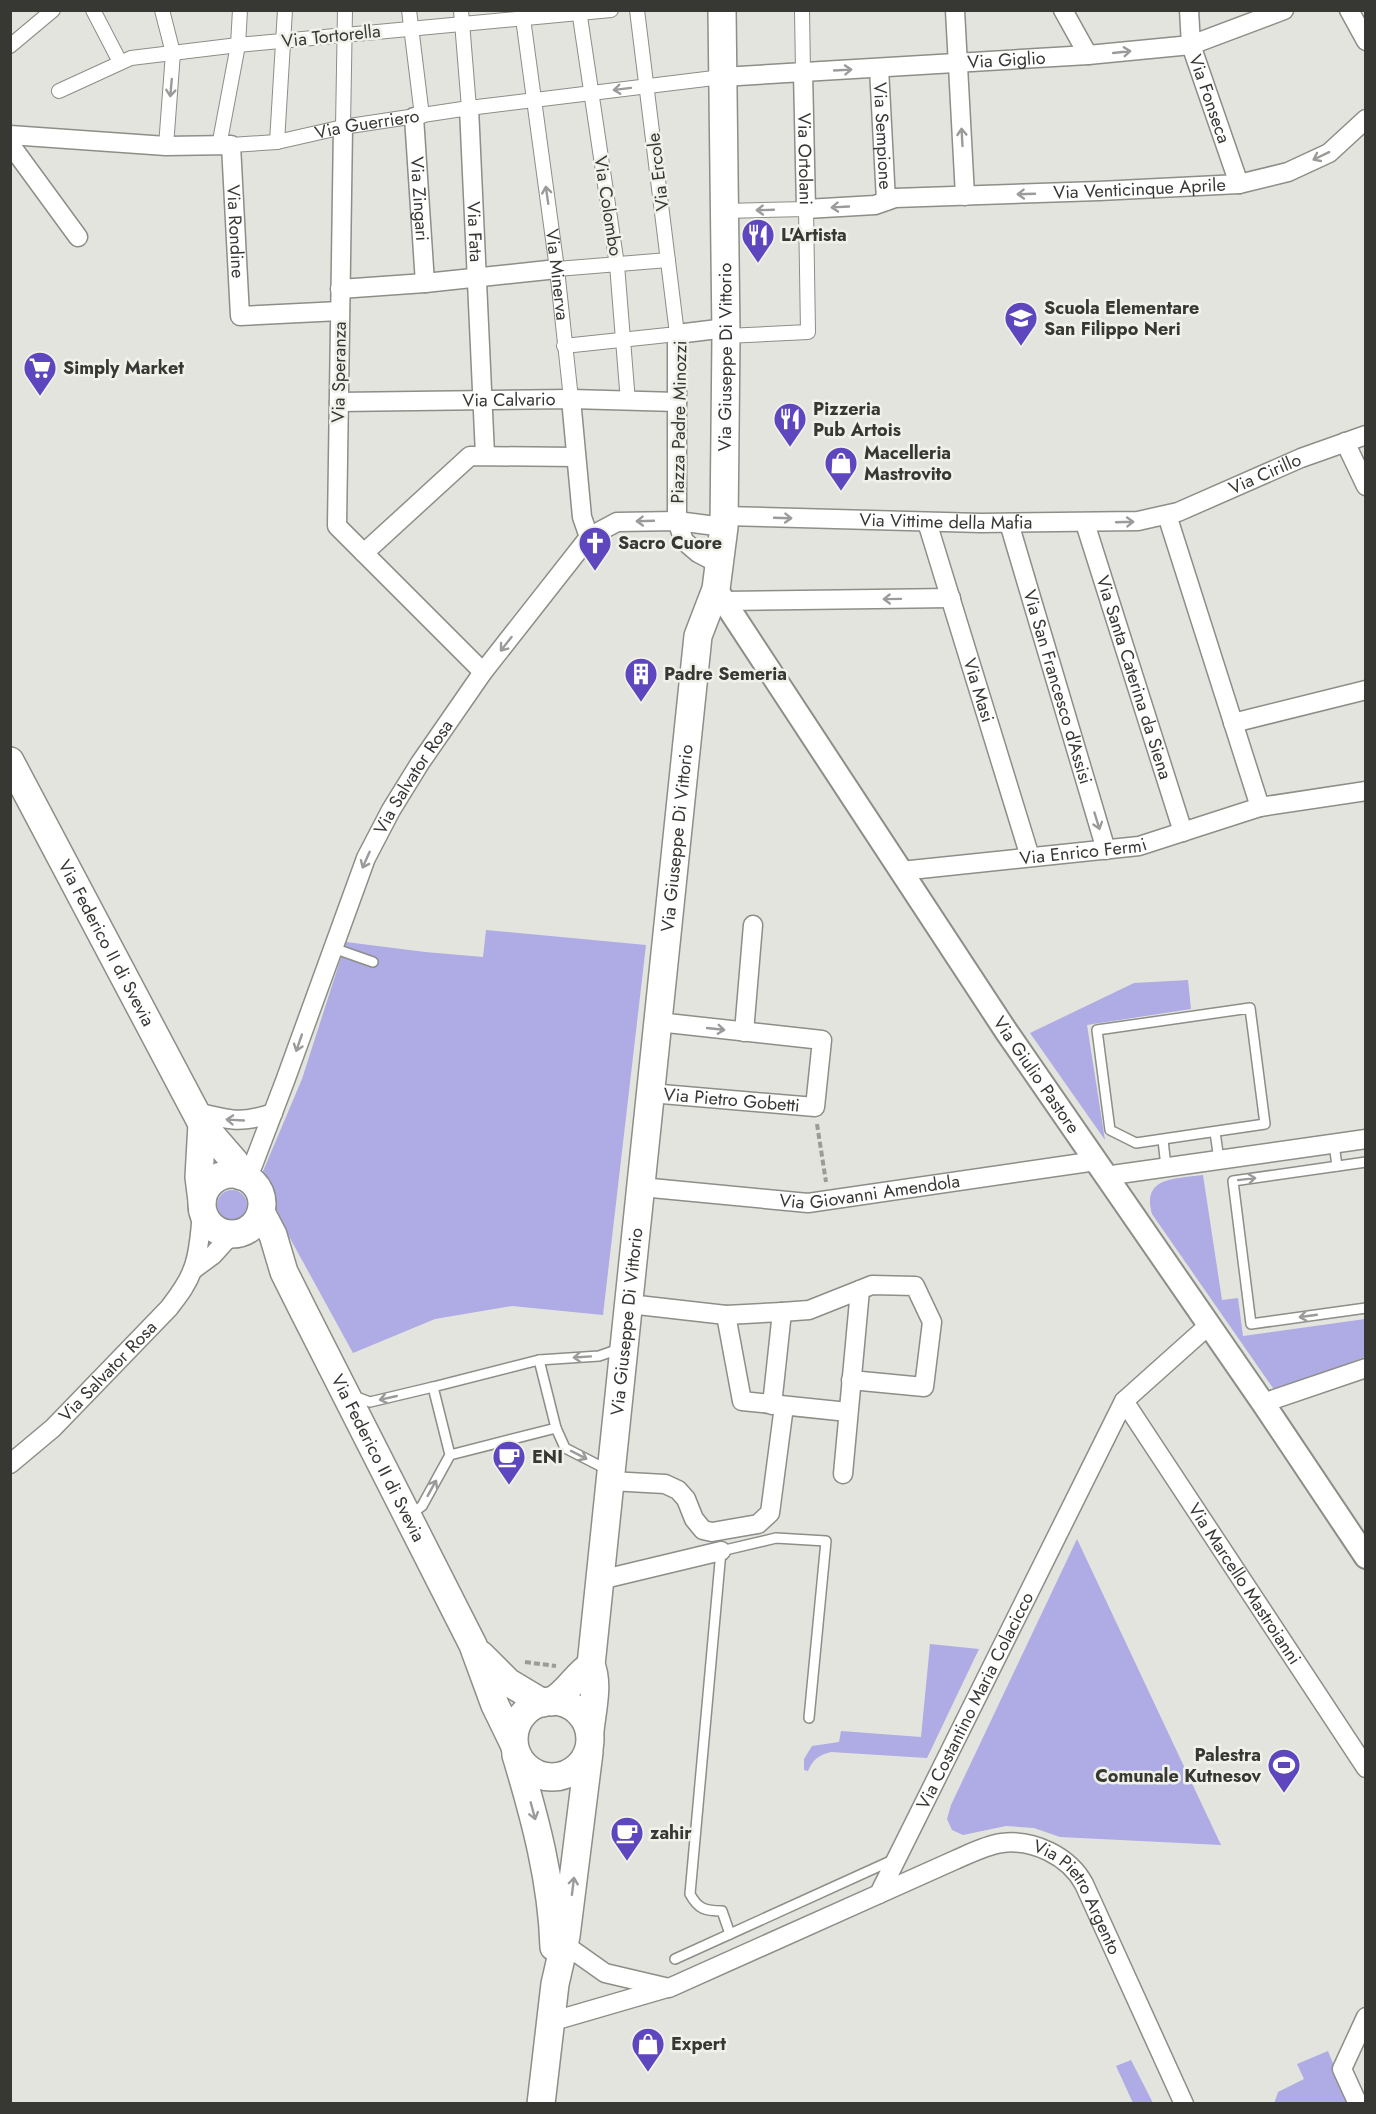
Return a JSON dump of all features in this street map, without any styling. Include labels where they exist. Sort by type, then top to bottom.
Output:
[{"type":"main road","name":"Via Giuseppe Di Vittorio","points":[[590,1741],[595,1684],[594,1672],[587,1668],[600,1580],[698,636],[720,585],[724,521],[726,332],[722,10]]},
{"type":"main road","name":"Via Federico II di Svevia","points":[[10,761],[199,1118],[235,1162],[242,1176]]},
{"type":"main road","points":[[199,1118],[202,1205],[213,1227],[234,1234],[260,1249],[284,1272]]},
{"type":"main road","points":[[202,1205],[207,1187],[212,1181],[226,1175],[242,1176],[257,1188],[262,1202],[261,1212],[252,1226],[234,1234]]},
{"type":"main road","points":[[261,1212],[273,1235],[284,1272]]},
{"type":"main road","name":"Via Federico II di Svevia","points":[[284,1272],[473,1645],[495,1705],[515,1748],[544,1856],[553,1937],[555,1984]]},
{"type":"main road","name":"Via Federico II di Svevia","points":[[473,1645],[508,1682],[547,1703]]},
{"type":"main road","points":[[547,1703],[574,1708],[584,1718],[590,1741],[581,1765],[570,1773],[542,1776],[526,1767],[515,1748],[514,1731],[519,1719],[533,1707],[547,1703],[565,1693],[587,1668]]},
{"type":"main road","name":"Via Federico II di Svevia","points":[[542,2103],[555,1984],[564,1944],[590,1741]]},
{"type":"street","points":[[10,46],[53,10]]},
{"type":"street","points":[[93,10],[120,62]]},
{"type":"street","points":[[162,10],[173,52],[166,146]]},
{"type":"street","name":"Via Rondine","points":[[240,10],[238,45],[225,146],[240,316],[340,311]]},
{"type":"street","points":[[277,142],[285,10]]},
{"type":"street","name":"Via Speranza","points":[[345,10],[337,526],[483,672]]},
{"type":"street","name":"Via Zingari","points":[[409,10],[418,117],[425,283]]},
{"type":"street","name":"Via Tortorella","points":[[59,91],[131,58],[411,28],[462,17],[611,10]]},
{"type":"street","name":"Via Ercole","points":[[638,10],[677,334]]},
{"type":"street","name":"Via Ortolani","points":[[726,332],[808,332],[802,10]]},
{"type":"street","points":[[955,10],[965,196]]},
{"type":"street","points":[[1063,10],[1088,56]]},
{"type":"street","name":"Via Fonseca","points":[[1189,10],[1191,45],[1239,184]]},
{"type":"street","name":"Via Giglio","points":[[722,77],[1088,56],[1191,45],[1264,14],[1284,10]]},
{"type":"street","points":[[1349,10],[1365,41]]},
{"type":"street","name":"Via Colombo","points":[[580,12],[617,265],[628,402]]},
{"type":"street","name":"Via Minerva","points":[[523,15],[556,269],[582,518],[589,537]]},
{"type":"street","name":"Via Fata","points":[[462,17],[469,108],[484,455]]},
{"type":"street","name":"Via Sempione","points":[[879,68],[890,200]]},
{"type":"street","name":"Via Guerriero","points":[[10,135],[166,146],[225,146],[277,142],[343,127],[469,108],[722,77]]},
{"type":"street","name":"Via Venticinque Aprile","points":[[806,209],[875,206],[890,200],[1239,184],[1288,171],[1329,153],[1365,119]]},
{"type":"street","points":[[10,144],[78,237]]},
{"type":"street","points":[[724,211],[806,209]]},
{"type":"street","points":[[340,289],[668,260]]},
{"type":"street","name":"Piazza Padre Minozzi","points":[[677,521],[677,334],[726,332]]},
{"type":"street","points":[[564,346],[677,334]]},
{"type":"street","name":"Via Calvario","points":[[339,402],[482,399],[677,402]]},
{"type":"street","name":"Via Cirillo","points":[[1167,515],[1365,435]]},
{"type":"street","points":[[1345,442],[1365,486]]},
{"type":"street","points":[[364,553],[470,456],[576,457]]},
{"type":"street","points":[[1167,515],[1260,807]]},
{"type":"street","name":"Via Vittime della Mafia","points":[[724,521],[1085,523],[1138,521],[1167,515]]},
{"type":"street","points":[[677,521],[684,541],[698,553],[720,585],[951,598]]},
{"type":"street","name":"Via Salvator Rosa","points":[[242,1176],[253,1165],[366,858],[391,810],[420,763],[483,672],[589,537],[617,522],[724,521]]},
{"type":"street","name":"Via Masi","points":[[927,522],[1030,857]]},
{"type":"street","name":"Via San Francesco d'Assisi","points":[[1009,523],[1106,850]]},
{"type":"street","name":"Via Santa Caterina da Siena","points":[[1085,523],[1183,832]]},
{"type":"street","name":"Via Giulio Pastore","points":[[720,585],[1006,1031],[1263,1403],[1365,1557]]},
{"type":"street","points":[[1233,723],[1365,690]]},
{"type":"street","name":"Via Enrico Fermi","points":[[902,871],[1139,846],[1260,807],[1365,791]]},
{"type":"street","points":[[744,1032],[753,925]]},
{"type":"street","points":[[658,1023],[822,1040],[815,1107]]},
{"type":"street","name":"Via Pietro Gobetti","points":[[650,1093],[815,1107]]},
{"type":"street","points":[[199,1118],[252,1120],[273,1113]]},
{"type":"street","name":"Via Giovanni Amendola","points":[[641,1187],[808,1203],[1100,1169],[1166,1167],[1365,1139]]},
{"type":"street","points":[[194,1269],[202,1205]]},
{"type":"street","points":[[194,1269],[213,1255],[234,1234]]},
{"type":"street","name":"Via Salvator Rosa","points":[[10,1464],[53,1428],[151,1329],[181,1292],[194,1269]]},
{"type":"street","points":[[629,1304],[726,1315],[782,1312],[810,1310],[872,1285],[915,1286],[932,1322],[924,1387],[850,1380]]},
{"type":"street","points":[[843,1474],[860,1290]]},
{"type":"street","points":[[611,1476],[665,1484],[678,1490],[686,1499],[694,1519],[703,1530],[712,1532],[758,1524],[770,1513],[782,1312]]},
{"type":"street","points":[[726,1315],[742,1401],[848,1412]]},
{"type":"street","name":"Via Costantino Maria Colacicco","points":[[879,1894],[1124,1401],[1209,1325]]},
{"type":"street","points":[[1263,1403],[1365,1368]]},
{"type":"street","name":"Via Marcello Mastroianni","points":[[1124,1401],[1365,1768]]},
{"type":"street","points":[[600,1580],[721,1551]]},
{"type":"street","name":"Via Pietro Argento","points":[[879,1894],[977,1850],[1002,1843],[1037,1846],[1064,1861],[1077,1872],[1083,1884],[1184,2103]]},
{"type":"street","points":[[550,2022],[669,1988],[879,1894]]},
{"type":"street","points":[[564,1944],[605,1973],[669,1988]]},
{"type":"street","points":[[1358,2103],[1342,2069],[1365,2017]]},
{"type":"lane","points":[[333,948],[373,962]]},
{"type":"lane","points":[[1250,1008],[1265,1124],[1163,1140],[1136,1143],[1110,1130],[1097,1030],[1250,1008]]},
{"type":"lane","points":[[1215,1132],[1219,1160]]},
{"type":"lane","points":[[1163,1140],[1166,1167]]},
{"type":"lane","points":[[1334,1144],[1337,1166]]},
{"type":"lane","points":[[1365,1162],[1233,1181],[1251,1324],[1365,1308]]},
{"type":"lane","points":[[344,1392],[370,1402],[539,1360],[599,1356],[624,1347]]},
{"type":"lane","points":[[539,1360],[556,1428],[565,1448],[611,1476]]},
{"type":"lane","points":[[408,1516],[422,1506],[450,1455],[433,1387]]},
{"type":"lane","points":[[450,1455],[556,1428]]},
{"type":"lane","points":[[730,1934],[722,1911],[708,1911],[695,1904],[690,1894],[721,1551],[776,1538],[826,1541],[809,1718]]},
{"type":"lane","points":[[675,1959],[897,1858]]},
{"type":"path","points":[[815,1107],[828,1200]]},
{"type":"path","points":[[522,1662],[587,1668]]},
{"type":"shaded area","points":[[486,930],[646,945],[603,1315],[512,1306],[435,1319],[353,1353],[280,1220],[271,1189],[261,1176],[302,1079],[346,942],[483,957]]},
{"type":"shaded area","points":[[1188,980],[1191,1009],[1087,1025],[1105,1140],[1030,1033],[1134,983]]},
{"type":"shaded area","points":[[1203,1175],[1222,1300],[1238,1298],[1243,1336],[1365,1319],[1365,1357],[1275,1391],[1152,1214],[1150,1202],[1156,1186],[1173,1179]]},
{"type":"shaded area","points":[[232,1190],[238,1191],[246,1199],[246,1211],[238,1219],[232,1220],[226,1219],[218,1211],[217,1205],[218,1199],[226,1191]]},
{"type":"shaded area","points":[[1077,1539],[1221,1845],[1060,1837],[1034,1828],[1006,1826],[963,1835],[952,1830],[947,1819],[951,1805]]},
{"type":"shaded area","points":[[930,1644],[979,1649],[927,1758],[831,1752],[817,1758],[808,1771],[804,1770],[804,1759],[812,1746],[839,1742],[841,1731],[921,1737]]},
{"type":"shaded area","points":[[1328,2051],[1349,2103],[1274,2104],[1278,2092],[1304,2079],[1297,2064]]},
{"type":"shaded area","points":[[1131,2060],[1153,2103],[1133,2103],[1116,2066]]},
{"type":"place","name":"L'Artista","points":[[758,264]]},
{"type":"place","name":"Scuola Elementare San Filippo Neri","points":[[1021,347]]},
{"type":"place","name":"Simply Market","points":[[40,397]]},
{"type":"place","name":"Pizzeria Pub Artois","points":[[790,448]]},
{"type":"place","name":"Macelleria Mastrovito","points":[[841,492]]},
{"type":"place","name":"Sacro Cuore","points":[[595,572]]},
{"type":"place","name":"Padre Semeria","points":[[641,703]]},
{"type":"place","name":"ENI","points":[[509,1486]]},
{"type":"place","name":"Palestra Comunale Kutnesov","points":[[1284,1794]]},
{"type":"place","name":"zahir","points":[[627,1862]]},
{"type":"place","name":"Expert","points":[[648,2073]]}]
